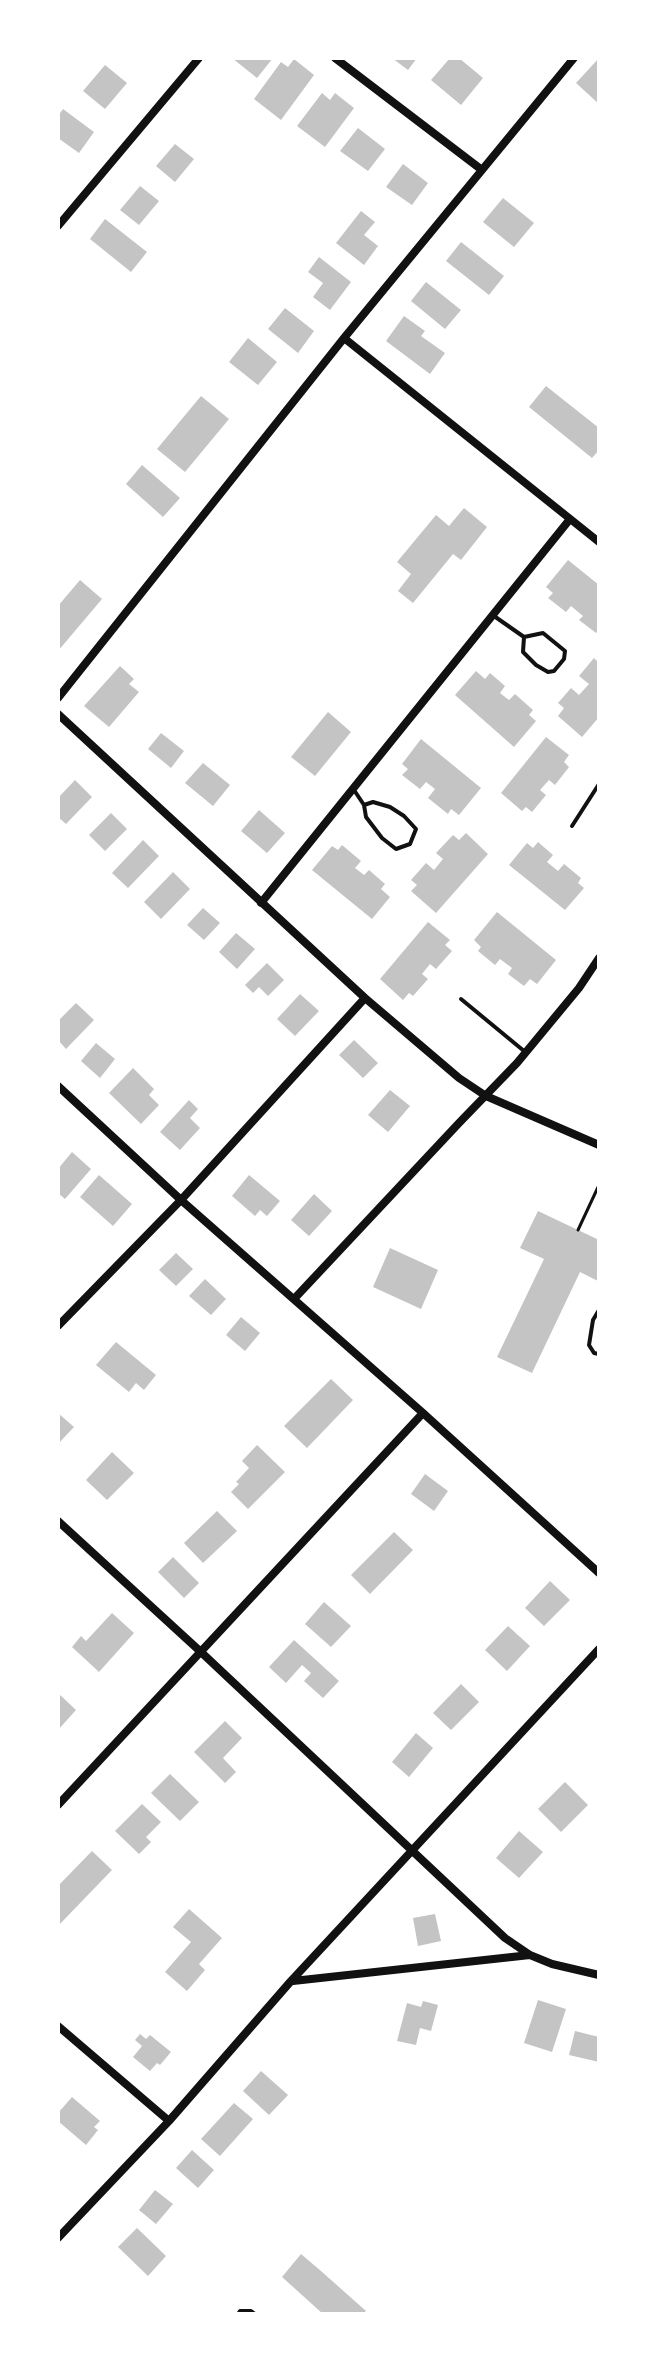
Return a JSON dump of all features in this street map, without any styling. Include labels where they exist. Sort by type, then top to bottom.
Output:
[{"type":"street","points":[[58,226],[199,58]]},
{"type":"street","points":[[335,58],[482,170]]},
{"type":"street","points":[[58,698],[344,338],[574,58]]},
{"type":"street","points":[[344,338],[599,542]]},
{"type":"street","points":[[261,903],[570,519]]},
{"type":"street","points":[[58,714],[365,998],[459,1078],[486,1096],[599,1145]]},
{"type":"street","points":[[294,1299],[526,1053],[579,988],[599,958]]},
{"type":"street","points":[[58,1326],[181,1200],[365,998]]},
{"type":"street","points":[[58,1086],[181,1200],[599,1573]]},
{"type":"street","points":[[58,1805],[423,1413]]},
{"type":"street","points":[[58,1521],[505,1938],[530,1955],[552,1964],[599,1975]]},
{"type":"street","points":[[58,2238],[169,2121],[291,1981],[599,1649]]},
{"type":"street","points":[[291,1981],[530,1955]]},
{"type":"street","points":[[58,2026],[169,2121]]},
{"type":"lane","points":[[492,615],[524,637],[543,633],[565,651],[564,659],[554,671],[548,672],[523,652],[524,637]]},
{"type":"lane","points":[[572,826],[599,784]]},
{"type":"lane","points":[[352,789],[364,805],[366,817],[382,838],[396,849],[410,844],[416,829],[404,816],[390,807],[373,802],[364,805]]},
{"type":"lane","points":[[461,999],[526,1053]]},
{"type":"lane","points":[[599,1310],[593,1320],[589,1345],[594,1353],[599,1354]]},
{"type":"lane","points":[[238,2314],[240,2311],[251,2311],[255,2314]]},
{"type":"path","points":[[578,1230],[599,1185]]},
{"type":"building","points":[[232,58],[273,58],[257,78]]},
{"type":"building","points":[[392,58],[417,58],[408,70]]},
{"type":"building","points":[[450,58],[459,58],[483,78],[461,105],[431,80]]},
{"type":"building","points":[[599,58],[599,104],[576,83]]},
{"type":"building","points":[[294,59],[314,75],[281,120],[254,99],[281,62],[288,67]]},
{"type":"building","points":[[105,65],[127,83],[105,109],[83,91]]},
{"type":"building","points":[[322,93],[330,100],[335,93],[354,108],[325,147],[297,126]]},
{"type":"building","points":[[63,109],[94,132],[79,153],[58,138],[58,116]]},
{"type":"building","points":[[358,128],[385,149],[368,171],[340,151]]},
{"type":"building","points":[[175,144],[194,159],[175,182],[156,166]]},
{"type":"building","points":[[403,164],[428,183],[412,205],[386,187]]},
{"type":"building","points":[[140,186],[159,201],[139,225],[120,210]]},
{"type":"building","points":[[503,198],[534,223],[514,247],[483,222]]},
{"type":"building","points":[[361,211],[375,222],[364,235],[378,246],[364,265],[336,243]]},
{"type":"building","points":[[105,219],[147,252],[131,272],[90,239]]},
{"type":"building","points":[[461,242],[504,276],[489,295],[446,261]]},
{"type":"building","points":[[319,257],[351,282],[330,310],[313,297],[323,283],[308,272]]},
{"type":"building","points":[[426,282],[461,310],[445,329],[411,301]]},
{"type":"building","points":[[285,308],[314,331],[298,353],[268,329]]},
{"type":"building","points":[[404,316],[425,331],[421,336],[445,353],[430,374],[386,341]]},
{"type":"building","points":[[248,338],[277,362],[258,385],[229,362]]},
{"type":"building","points":[[546,386],[599,428],[599,450],[592,458],[529,407]]},
{"type":"building","points":[[201,396],[229,419],[185,472],[157,449]]},
{"type":"building","points":[[142,465],[180,498],[163,517],[126,484]]},
{"type":"building","points":[[464,508],[487,527],[461,560],[453,554],[413,603],[398,591],[411,574],[397,562],[436,515],[449,526]]},
{"type":"building","points":[[568,560],[599,585],[599,629],[596,633],[579,620],[583,616],[571,606],[566,612],[548,598],[553,593],[546,587]]},
{"type":"building","points":[[80,580],[102,599],[58,651],[58,606]]},
{"type":"building","points":[[594,658],[599,663],[599,717],[582,737],[558,716],[564,708],[558,703],[571,688],[579,695],[589,684],[579,676]]},
{"type":"building","points":[[120,666],[134,679],[129,684],[139,692],[109,727],[84,706]]},
{"type":"building","points":[[476,671],[485,679],[490,673],[505,686],[500,693],[509,700],[515,694],[533,710],[529,715],[536,721],[514,747],[455,695]]},
{"type":"building","points":[[328,712],[351,732],[315,776],[291,757]]},
{"type":"building","points":[[161,733],[184,751],[171,768],[148,749]]},
{"type":"building","points":[[546,737],[569,755],[564,762],[569,767],[555,785],[549,780],[540,790],[546,795],[532,812],[526,807],[522,811],[501,793]]},
{"type":"building","points":[[421,739],[481,788],[459,815],[451,809],[448,814],[428,798],[435,789],[426,782],[420,789],[402,775],[408,769],[402,764]]},
{"type":"building","points":[[203,763],[230,785],[213,806],[185,783]]},
{"type":"building","points":[[75,780],[92,797],[66,824],[58,817],[58,798]]},
{"type":"building","points":[[259,810],[285,833],[267,853],[241,831]]},
{"type":"building","points":[[111,813],[127,829],[105,851],[89,835]]},
{"type":"building","points":[[466,833],[488,854],[436,913],[411,891],[417,885],[411,880],[426,863],[434,870],[443,859],[436,853],[453,835],[459,840]]},
{"type":"building","points":[[143,840],[159,856],[128,888],[112,873]]},
{"type":"building","points":[[538,842],[553,855],[547,862],[558,871],[564,864],[581,878],[578,883],[584,888],[565,910],[509,865],[527,843],[533,848]]},
{"type":"building","points":[[342,845],[361,861],[355,868],[364,875],[369,870],[385,884],[381,889],[390,897],[372,919],[312,870],[332,846],[338,850]]},
{"type":"building","points":[[173,872],[190,889],[161,919],[144,902]]},
{"type":"building","points":[[203,908],[220,923],[204,940],[187,925]]},
{"type":"building","points":[[497,912],[556,960],[537,984],[530,979],[524,986],[508,974],[512,968],[500,959],[495,965],[478,951],[481,947],[474,940]]},
{"type":"building","points":[[428,922],[450,940],[445,945],[452,951],[436,969],[430,964],[422,974],[428,979],[413,996],[409,993],[403,1000],[380,979]]},
{"type":"building","points":[[236,933],[255,949],[237,969],[219,952]]},
{"type":"building","points":[[267,963],[284,980],[268,996],[259,987],[253,993],[245,985]]},
{"type":"building","points":[[300,994],[319,1011],[295,1036],[277,1019]]},
{"type":"building","points":[[76,1003],[94,1020],[66,1049],[58,1040],[58,1021]]},
{"type":"building","points":[[354,1040],[378,1063],[363,1078],[339,1055]]},
{"type":"building","points":[[96,1043],[115,1059],[100,1078],[81,1061]]},
{"type":"building","points":[[133,1068],[154,1089],[149,1095],[159,1105],[141,1124],[109,1093]]},
{"type":"building","points":[[390,1090],[410,1106],[388,1132],[368,1115]]},
{"type":"building","points":[[189,1100],[198,1109],[190,1118],[200,1128],[180,1150],[160,1132]]},
{"type":"building","points":[[72,1152],[91,1169],[65,1199],[58,1193],[58,1169]]},
{"type":"building","points":[[99,1175],[132,1204],[113,1226],[80,1197]]},
{"type":"building","points":[[249,1175],[280,1201],[267,1216],[260,1210],[255,1216],[232,1196]]},
{"type":"building","points":[[314,1194],[332,1211],[309,1236],[291,1220]]},
{"type":"building","points":[[538,1211],[599,1240],[599,1279],[580,1272],[532,1373],[497,1357],[544,1259],[520,1248]]},
{"type":"building","points":[[390,1248],[438,1270],[421,1309],[373,1287]]},
{"type":"building","points":[[176,1253],[193,1269],[176,1286],[159,1270]]},
{"type":"building","points":[[205,1279],[226,1299],[211,1315],[189,1296]]},
{"type":"building","points":[[241,1317],[260,1333],[245,1351],[226,1335]]},
{"type":"building","points":[[116,1342],[156,1375],[144,1390],[136,1383],[129,1392],[96,1365]]},
{"type":"building","points":[[331,1379],[353,1400],[307,1448],[284,1426]]},
{"type":"building","points":[[58,1413],[74,1427],[58,1444]]},
{"type":"building","points":[[257,1445],[285,1472],[248,1509],[231,1492],[249,1468],[242,1461]]},
{"type":"building","points":[[112,1452],[134,1473],[107,1500],[86,1480]]},
{"type":"building","points":[[425,1474],[448,1491],[434,1511],[411,1494]]},
{"type":"building","points":[[217,1511],[237,1531],[203,1563],[184,1543]]},
{"type":"building","points":[[394,1532],[413,1550],[370,1594],[351,1575]]},
{"type":"building","points":[[173,1557],[199,1583],[184,1598],[158,1572]]},
{"type":"building","points":[[550,1581],[570,1600],[544,1626],[525,1608]]},
{"type":"building","points":[[324,1602],[351,1626],[331,1647],[305,1624]]},
{"type":"building","points":[[112,1613],[134,1633],[99,1672],[72,1647],[81,1636],[86,1641]]},
{"type":"building","points":[[508,1626],[530,1646],[507,1671],[485,1650]]},
{"type":"building","points":[[294,1640],[339,1681],[323,1698],[304,1681],[311,1673],[302,1665],[286,1683],[269,1667]]},
{"type":"building","points":[[461,1684],[479,1702],[451,1730],[433,1713]]},
{"type":"building","points":[[58,1693],[76,1710],[58,1730]]},
{"type":"building","points":[[225,1721],[242,1738],[223,1758],[236,1772],[225,1783],[194,1752]]},
{"type":"building","points":[[416,1733],[433,1748],[409,1777],[392,1762]]},
{"type":"building","points":[[170,1774],[199,1802],[180,1821],[151,1793]]},
{"type":"building","points":[[565,1782],[588,1805],[561,1832],[538,1809]]},
{"type":"building","points":[[142,1804],[161,1822],[146,1837],[151,1842],[139,1854],[115,1831]]},
{"type":"building","points":[[519,1831],[543,1852],[519,1878],[496,1858]]},
{"type":"building","points":[[92,1851],[112,1870],[58,1926],[58,1886]]},
{"type":"building","points":[[189,1909],[222,1938],[199,1964],[205,1970],[187,1991],[165,1972],[191,1942],[173,1927]]},
{"type":"building","points":[[435,1914],[441,1941],[418,1946],[413,1918]]},
{"type":"building","points":[[538,2000],[566,2009],[552,2052],[524,2043]]},
{"type":"building","points":[[423,2001],[438,2005],[431,2031],[420,2028],[416,2045],[397,2041],[407,2003],[421,2007]]},
{"type":"building","points":[[575,2031],[599,2037],[599,2062],[569,2055]]},
{"type":"building","points":[[140,2034],[146,2039],[150,2035],[171,2052],[150,2071],[133,2057],[142,2046],[135,2040]]},
{"type":"building","points":[[261,2071],[288,2095],[269,2115],[243,2091]]},
{"type":"building","points":[[72,2097],[100,2121],[94,2127],[98,2130],[86,2145],[58,2121],[58,2113]]},
{"type":"building","points":[[234,2103],[253,2119],[220,2156],[201,2139]]},
{"type":"building","points":[[192,2150],[214,2170],[198,2188],[176,2168]]},
{"type":"building","points":[[155,2190],[173,2204],[156,2224],[139,2210]]},
{"type":"building","points":[[137,2228],[166,2256],[148,2276],[118,2247]]},
{"type":"building","points":[[301,2254],[366,2311],[363,2314],[323,2314],[282,2277]]}]
